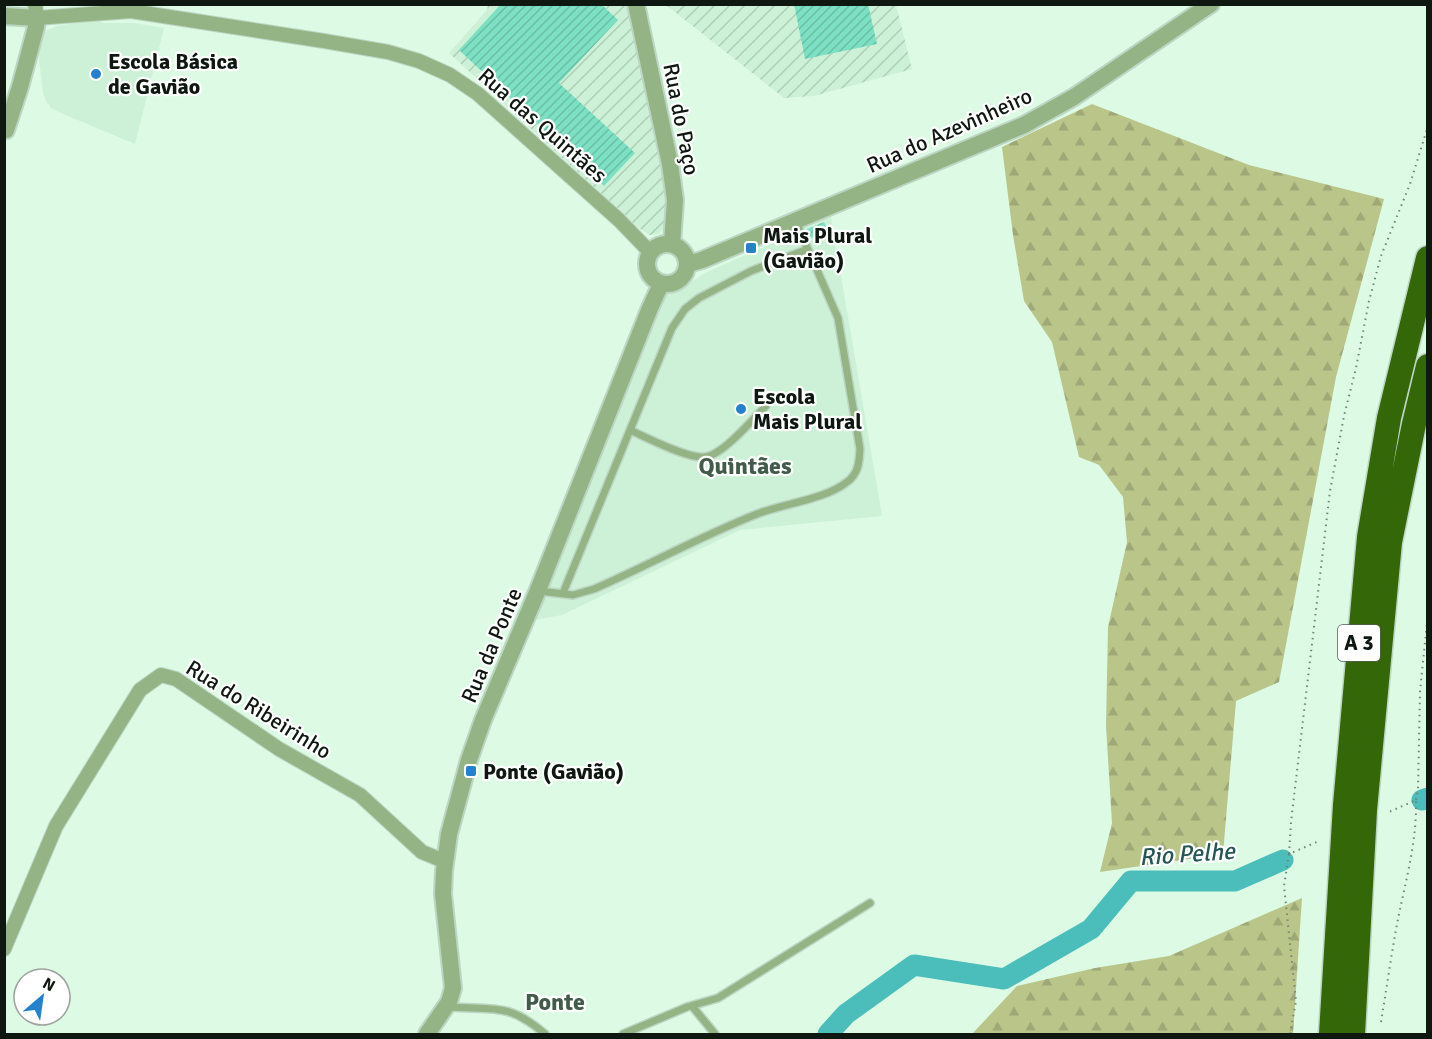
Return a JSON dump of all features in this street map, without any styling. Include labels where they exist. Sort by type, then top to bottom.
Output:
[{"type":"highway","name":"A 3","points":[[1331,1035],[1345,805],[1369,537],[1389,418],[1428,258]]},
{"type":"highway","name":"A 3","points":[[1353,1035],[1365,810],[1390,542],[1428,366]]},
{"type":"street","name":"Rua do Paço","points":[[636,4],[670,164],[675,200],[672,244]]},
{"type":"street","name":"Rua do Azevinheiro","points":[[688,264],[702,261],[1024,125],[1074,97],[1211,4]]},
{"type":"street","points":[[4,16],[36,11],[30,51],[5,133]]},
{"type":"street","name":"Rua das Quintães","points":[[36,11],[131,11],[388,52],[419,61],[450,75],[478,94],[619,220],[650,252]]},
{"type":"street","points":[[672,244],[683,251],[688,264],[687,269],[682,279],[672,284],[661,284],[648,271],[648,258],[650,252],[660,245],[672,244]]},
{"type":"street","name":"Rua da Ponte","points":[[427,1035],[446,1006],[453,988],[443,894],[444,861],[469,760],[483,720],[661,284]]},
{"type":"street","name":"Rua do Ribeirinho","points":[[4,949],[56,825],[140,690],[161,675],[176,679],[279,749],[360,795],[422,852],[444,861]]},
{"type":"lane","points":[[538,590],[573,595],[594,589],[718,530],[776,507],[830,492],[849,481],[859,467],[860,449],[838,318],[796,222]]},
{"type":"lane","points":[[563,593],[672,328],[685,309],[699,298],[751,271],[808,249]]},
{"type":"lane","points":[[630,430],[691,456],[706,457],[720,451],[766,406]]},
{"type":"lane","points":[[623,1035],[692,1006],[718,998],[870,903]]},
{"type":"lane","points":[[446,1006],[498,1008],[514,1013],[545,1035]]},
{"type":"lane","points":[[692,1006],[715,1035]]},
{"type":"path","points":[[1290,1035],[1296,1001],[1284,886],[1330,491],[1369,302],[1381,256],[1410,184],[1428,126]]},
{"type":"path","points":[[1381,1022],[1399,913],[1408,881],[1416,819],[1420,691],[1428,613]]},
{"type":"path","points":[[1389,812],[1416,800]]},
{"type":"path","points":[[1289,854],[1319,841]]},
{"type":"shaded area","points":[[488,5],[628,5],[668,193],[667,216],[664,228],[659,234],[649,235],[635,225],[449,53],[487,10]]},
{"type":"shaded area","points":[[666,5],[896,5],[912,69],[814,96],[784,98]]},
{"type":"shaded area","name":"Escola Básica de Gavião","points":[[97,19],[102,23],[134,23],[164,28],[135,144],[51,108],[43,93],[38,50],[43,32],[57,26]]},
{"type":"shaded area","name":"Escola Mais Plural","points":[[831,217],[882,516],[740,530],[562,615],[535,620],[665,295],[705,273]]},
{"type":"green space","points":[[1092,104],[1249,165],[1384,199],[1336,377],[1279,682],[1236,701],[1223,854],[1100,872],[1112,823],[1106,726],[1108,627],[1127,542],[1123,497],[1099,465],[1079,457],[1052,342],[1024,301],[1002,147]]},
{"type":"green space","points":[[1302,898],[1293,1034],[972,1034],[1017,986],[1095,968],[1169,956]]},
{"type":"building","points":[[501,4],[601,4],[618,20],[559,83],[635,153],[604,186],[459,50]]},
{"type":"building","points":[[794,4],[868,4],[877,44],[805,59]]},
{"type":"building","points":[[824,222],[828,231],[811,238],[807,229]]},
{"type":"waterway","name":"Rio Pelhe","points":[[1422,800],[1428,798]]},
{"type":"waterway","name":"Rio Pelhe","points":[[828,1034],[846,1014],[914,965],[1004,979],[1091,929],[1131,881],[1235,881],[1283,860]]},
{"type":"place","name":"Escola Básica de Gavião","points":[[96,74]]},
{"type":"place","name":"Mais Plural (Gavião)","points":[[751,248]]},
{"type":"place","name":"Escola Mais Plural","points":[[741,409]]},
{"type":"place","name":"Ponte (Gavião)","points":[[471,771]]},
{"type":"district","name":"Quintães","points":[[745,466]]},
{"type":"district","name":"Ponte","points":[[555,1002]]}]
